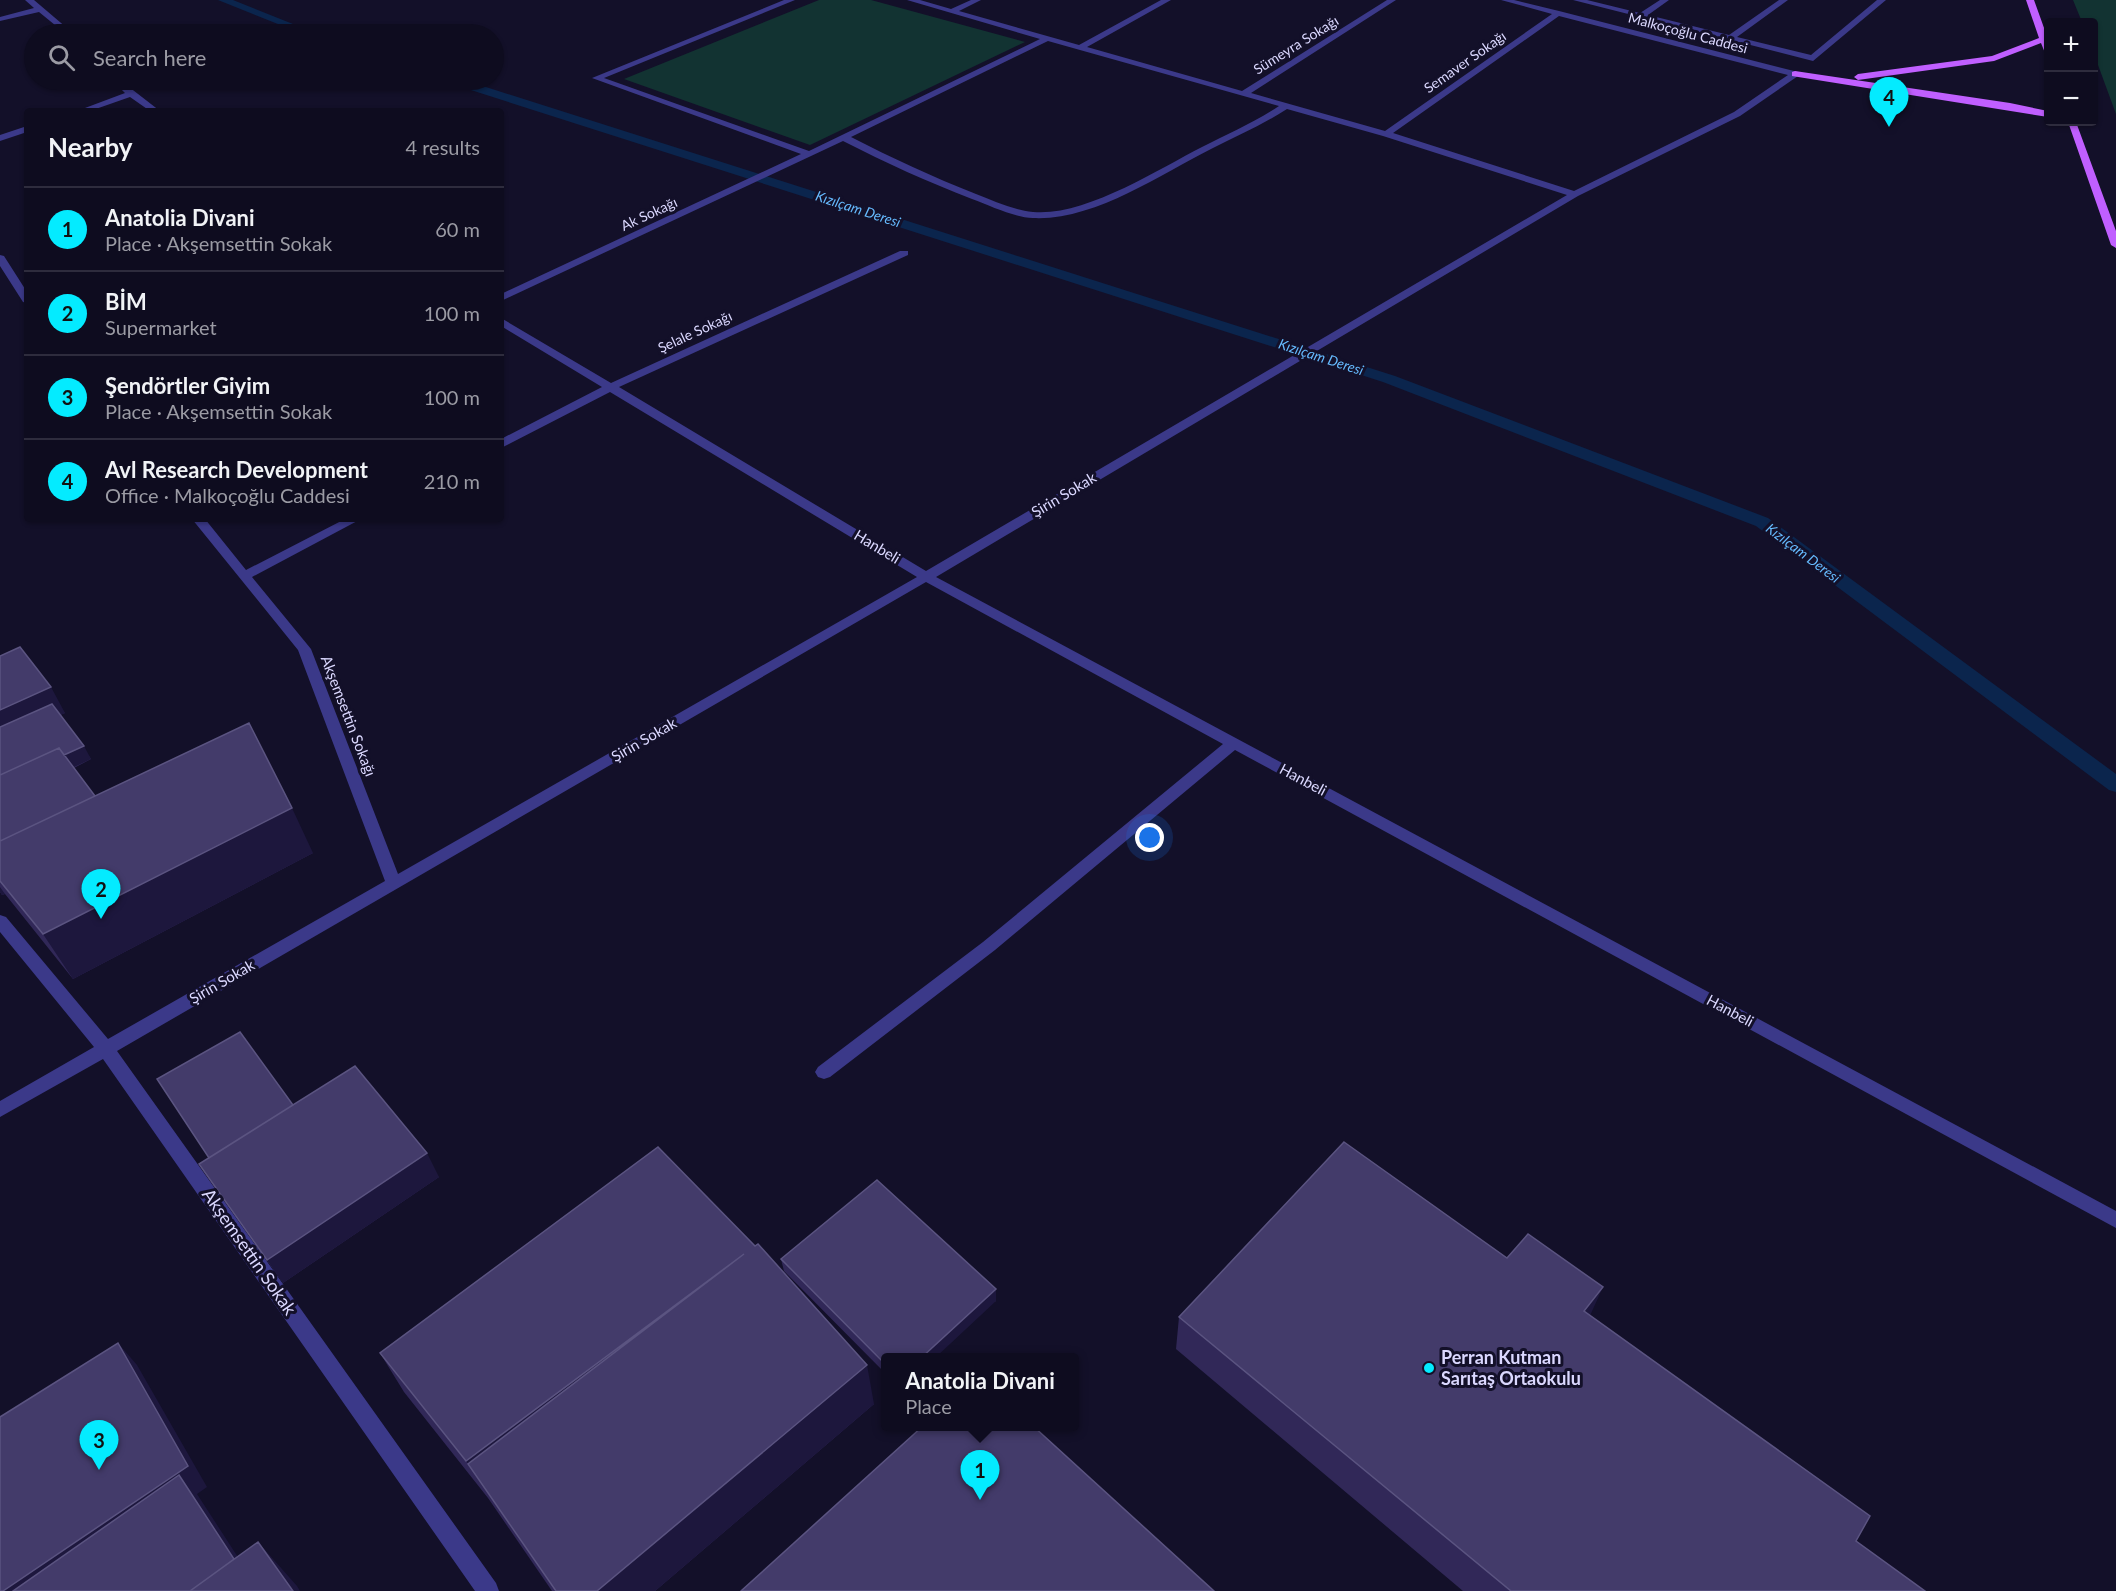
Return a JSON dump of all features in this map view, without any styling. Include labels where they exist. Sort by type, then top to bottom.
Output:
[{"type":"main road","points":[[1795,74],[1846,78],[1879,76],[1994,58],[2044,39],[2030,0]]},
{"type":"main road","points":[[1795,74],[2010,105],[2044,113]]},
{"type":"main road","points":[[2073,126],[2116,245]]},
{"type":"street","points":[[30,0],[58,24]]},
{"type":"street","points":[[791,0],[596,78],[809,154]]},
{"type":"street","points":[[911,0],[1287,105],[1575,194]]},
{"type":"street","points":[[952,11],[977,0]]},
{"type":"street","points":[[1081,47],[1167,0]]},
{"type":"street","name":"Sümeyra Sokağı","points":[[1245,93],[1392,0]]},
{"type":"street","name":"Malkoçoğlu Caddesi","points":[[1505,0],[1795,74]]},
{"type":"street","points":[[1577,0],[1814,58],[1882,0]]},
{"type":"street","points":[[1641,16],[1665,0]]},
{"type":"street","points":[[1731,37],[1784,0]]},
{"type":"street","points":[[0,19],[41,9]]},
{"type":"street","name":"Semaver Sokağı","points":[[1386,134],[1559,13]]},
{"type":"street","name":"Ak Sokağı","points":[[504,297],[809,154],[1048,38]]},
{"type":"street","name":"Şirin Sokak","points":[[0,1110],[926,577],[1575,194],[1737,114],[1795,74]]},
{"type":"street","points":[[127,90],[152,108]]},
{"type":"street","points":[[90,108],[131,94]]},
{"type":"street","points":[[843,137],[909,171],[999,206],[1033,215],[1074,211],[1149,180],[1206,148],[1255,126],[1287,105]]},
{"type":"street","points":[[0,138],[24,130]]},
{"type":"street","name":"Şelale Sokağı","points":[[504,442],[611,387],[904,253]]},
{"type":"street","points":[[0,258],[24,294]]},
{"type":"street","name":"Hanbeli","points":[[504,323],[926,577],[2116,1220]]},
{"type":"street","name":"Akşemsettin Sokağı","points":[[200,522],[304,649],[394,884]]},
{"type":"street","points":[[244,576],[349,522]]},
{"type":"street","points":[[824,1072],[989,946],[1234,743]]},
{"type":"street","name":"Akşemsettin Sokak","points":[[0,921],[106,1049],[488,1591]]},
{"type":"green space","points":[[819,0],[871,0],[1025,42],[810,145],[624,79]]},
{"type":"green space","points":[[2073,0],[2116,0],[2116,114],[2098,65],[2098,18],[2080,18]]},
{"type":"building","points":[[20,647],[51,687],[0,710],[0,656]]},
{"type":"building","points":[[52,704],[84,746],[64,755],[59,748],[0,775],[0,727]]},
{"type":"building","points":[[249,723],[292,808],[43,934],[0,881],[0,841]]},
{"type":"building","points":[[59,748],[95,796],[0,841],[0,775]]},
{"type":"building","points":[[240,1032],[293,1105],[209,1158],[157,1079]]},
{"type":"building","points":[[355,1066],[427,1153],[267,1260],[199,1164]]},
{"type":"building","points":[[1344,1142],[1507,1258],[1528,1234],[1603,1287],[1584,1311],[1870,1516],[1856,1541],[1925,1591],[1511,1591],[1179,1317]]},
{"type":"building","points":[[658,1147],[755,1246],[758,1244],[867,1365],[597,1591],[556,1591],[468,1464],[744,1254],[466,1461],[380,1353]]},
{"type":"building","points":[[877,1180],[996,1289],[926,1353],[881,1353],[881,1360],[781,1259]]},
{"type":"building","points":[[118,1343],[188,1466],[0,1591],[0,1417]]},
{"type":"building","points":[[917,1431],[1038,1431],[1214,1591],[741,1591]]},
{"type":"building","points":[[179,1475],[234,1559],[190,1591],[13,1591]]},
{"type":"building","points":[[258,1542],[293,1591],[190,1591]]},
{"type":"waterway","name":"Kızılçam Deresi","points":[[223,0],[286,24]]},
{"type":"waterway","name":"Kızılçam Deresi","points":[[484,90],[1389,379],[1762,522],[2116,785]]},
{"type":"place","name":"Avl Research Development","points":[[1889,127]]},
{"type":"place","name":"BİM","points":[[101,919]]},
{"type":"place","name":"Perran Kutman Sarıtaş Ortaokulu","points":[[1429,1368]]},
{"type":"place","name":"Şendörtler Giyim","points":[[99,1470]]},
{"type":"place","name":"Anatolia Divani","points":[[980,1500]]}]
